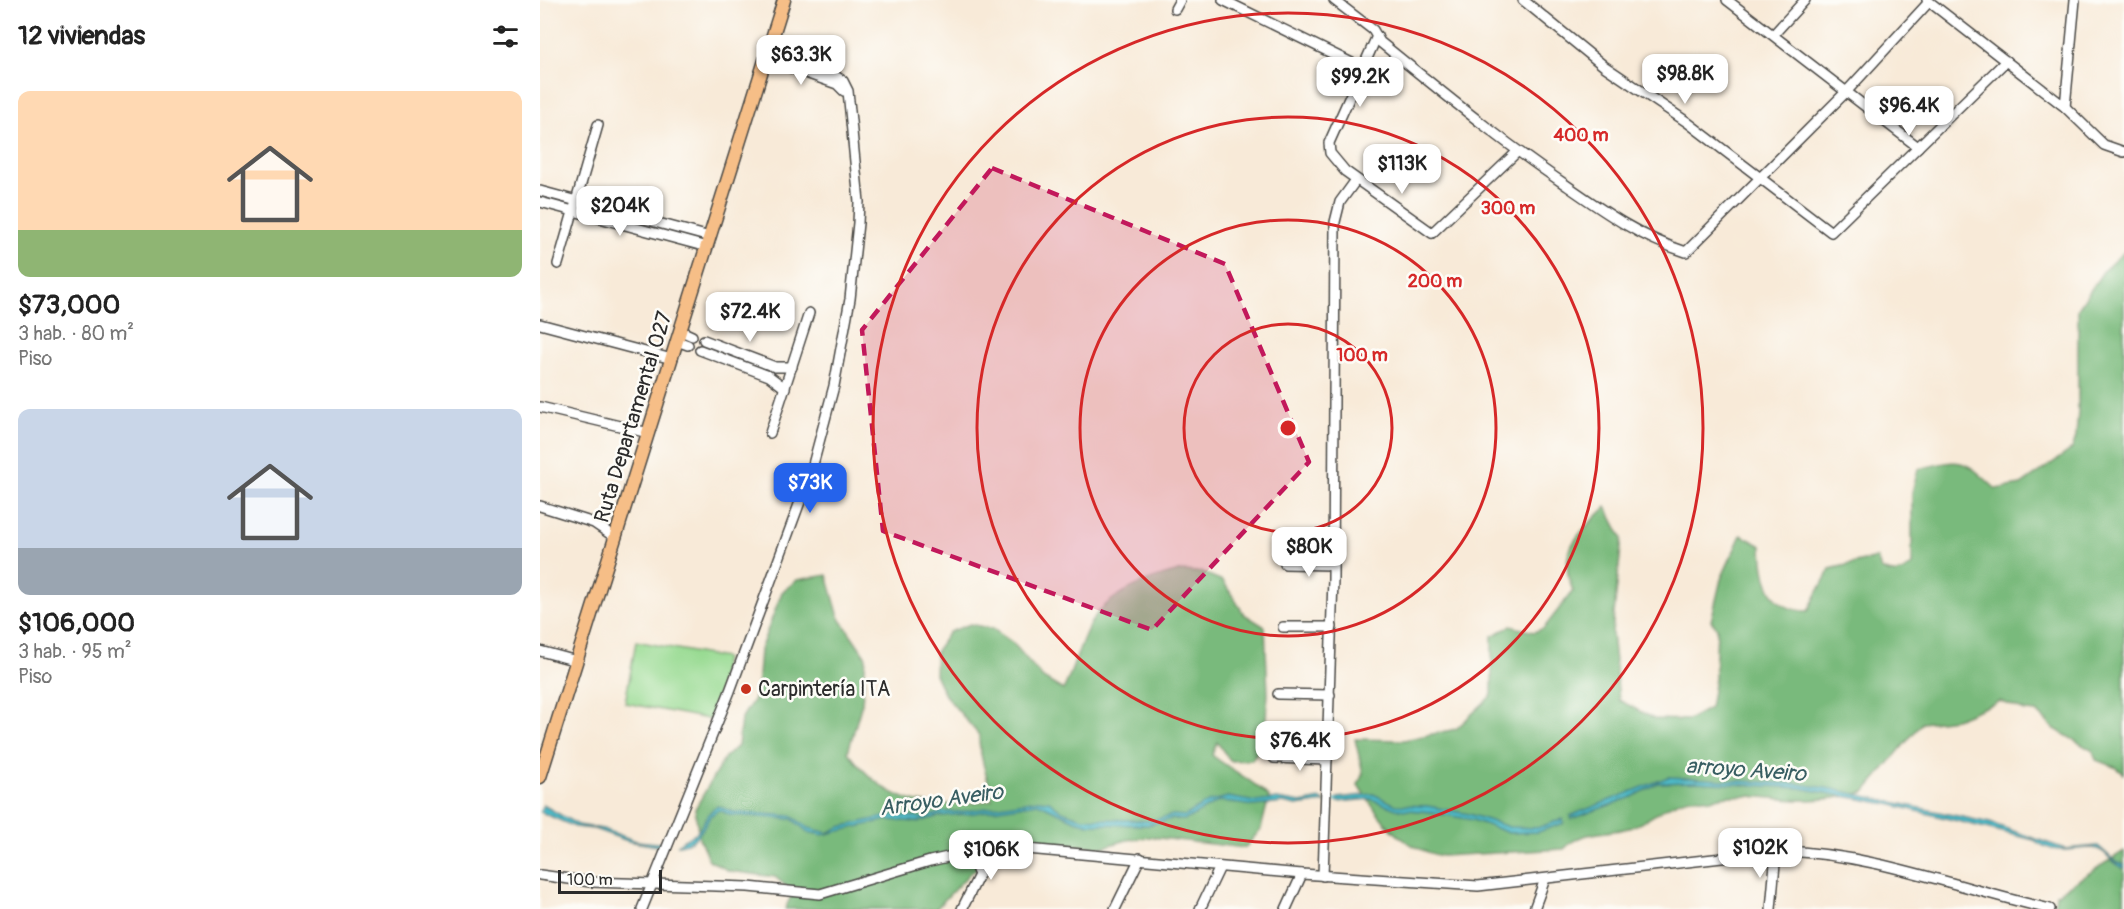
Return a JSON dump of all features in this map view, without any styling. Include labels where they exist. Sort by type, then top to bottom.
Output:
[{"type":"main road","name":"Ruta Departamental 027","points":[[540,777],[672,359],[685,338],[709,242],[784,0]]},
{"type":"street","points":[[1223,0],[1364,69]]},
{"type":"street","points":[[1334,0],[1373,30],[1380,42],[1517,152],[1630,228],[1652,241],[1686,252],[1847,92],[1928,1],[2065,107],[2104,145],[2124,152]]},
{"type":"street","points":[[1523,0],[1604,66],[1687,122],[1831,232],[2006,61]]},
{"type":"street","points":[[1728,0],[1918,147]]},
{"type":"street","points":[[1774,34],[1805,0]]},
{"type":"street","points":[[2065,107],[2075,0]]},
{"type":"street","points":[[1377,36],[1329,143],[1333,159],[1356,180],[1432,233],[1517,152]]},
{"type":"street","points":[[642,909],[730,691],[811,472],[834,386],[850,299],[859,202],[848,95],[837,84],[767,55]]},
{"type":"street","points":[[558,264],[598,125]]},
{"type":"street","points":[[1323,876],[1334,565],[1335,222],[1340,202],[1356,180]]},
{"type":"street","points":[[540,191],[575,206],[709,242]]},
{"type":"street","points":[[540,202],[575,206]]},
{"type":"street","points":[[770,433],[809,313]]},
{"type":"street","points":[[540,324],[672,359]]},
{"type":"street","points":[[704,340],[776,367],[792,367]]},
{"type":"street","points":[[700,350],[769,376],[785,388]]},
{"type":"street","points":[[540,407],[649,433]]},
{"type":"street","points":[[540,506],[594,523],[616,538]]},
{"type":"street","points":[[1285,564],[1334,565]]},
{"type":"street","points":[[1283,627],[1332,627]]},
{"type":"street","points":[[540,651],[577,661]]},
{"type":"street","points":[[1278,694],[1330,695]]},
{"type":"street","points":[[1274,758],[1328,760]]},
{"type":"street","points":[[540,875],[591,882],[748,887],[820,894],[970,852],[1016,848],[1323,876],[1478,886],[1776,852],[1816,852],[1864,860],[2050,909]]},
{"type":"street","points":[[962,909],[979,875],[970,852]]},
{"type":"street","points":[[1771,909],[1776,852]]},
{"type":"street","points":[[1115,909],[1140,858]]},
{"type":"street","points":[[1200,909],[1220,867]]},
{"type":"street","points":[[1286,909],[1302,874]]},
{"type":"street","points":[[1534,909],[1545,879]]},
{"type":"highlighted area","points":[[992,168],[1225,264],[1309,462],[1152,630],[883,531],[862,330]]},
{"type":"green space","points":[[2124,252],[2124,774],[2117,768],[2096,760],[2093,751],[2053,728],[2037,712],[2025,711],[2000,701],[1956,719],[1922,723],[1865,792],[1812,800],[1743,796],[1720,797],[1711,800],[1688,798],[1639,824],[1620,830],[1586,835],[1564,849],[1442,856],[1427,852],[1403,839],[1374,809],[1358,785],[1363,773],[1355,739],[1404,740],[1456,729],[1492,695],[1492,636],[1511,626],[1534,632],[1544,628],[1573,591],[1567,564],[1573,544],[1606,507],[1622,538],[1612,633],[1619,700],[1654,719],[1688,720],[1710,708],[1715,678],[1717,628],[1711,621],[1721,579],[1741,535],[1762,546],[1767,581],[1777,599],[1795,610],[1808,611],[1830,569],[1877,558],[1881,569],[1890,573],[1901,572],[1912,565],[1912,492],[1918,469],[1945,463],[1962,463],[1976,471],[1996,489],[2021,485],[2072,449],[2076,437],[2078,411],[2078,309],[2104,270]]},
{"type":"green space","points":[[1179,571],[1201,572],[1223,581],[1244,614],[1265,627],[1268,694],[1264,741],[1252,760],[1230,761],[1217,742],[1212,755],[1269,797],[1261,829],[1245,848],[1151,837],[1127,840],[1103,847],[1038,844],[1001,853],[970,873],[936,909],[785,909],[793,892],[775,877],[729,871],[709,860],[699,838],[695,809],[725,757],[738,746],[741,719],[754,699],[757,689],[760,650],[782,592],[797,580],[827,575],[839,617],[866,657],[862,703],[848,752],[863,770],[895,794],[929,804],[949,805],[992,800],[980,751],[979,735],[945,695],[935,674],[936,651],[949,632],[970,624],[993,629],[1013,643],[1043,678],[1063,690],[1080,646],[1092,621],[1100,611],[1109,602],[1131,588]]},
{"type":"green space","points":[[636,641],[725,658],[714,720],[625,703]]},
{"type":"green space","points":[[2124,851],[2124,909],[2054,909],[2056,894]]},
{"type":"water","points":[[1668,777],[1798,784],[1832,789],[1990,823],[2065,849],[2098,846],[2116,862],[2124,865],[2124,868],[2098,849],[2056,850],[2034,840],[1893,805],[1800,788],[1697,782],[1658,783],[1632,797],[1571,819],[1570,816]]},
{"type":"water","points":[[1373,794],[1396,805],[1428,806],[1469,814],[1509,827],[1537,828],[1563,819],[1564,823],[1538,832],[1509,833],[1473,820],[1430,812],[1396,809],[1371,799],[1338,802],[1338,798]]},
{"type":"water","points":[[1228,797],[1256,802],[1277,799],[1301,803],[1321,799],[1325,802],[1296,806],[1283,803],[1254,806],[1219,801],[1185,820],[1172,819],[1148,825],[1089,824],[1038,803],[940,816],[918,822],[887,820],[822,835],[808,832],[792,819],[730,815],[720,810],[710,817],[694,839],[678,845],[697,832],[709,814],[718,806],[733,812],[791,816],[809,828],[828,833],[840,827],[892,815],[924,818],[943,812],[961,812],[1038,800],[1049,801],[1062,811],[1082,818],[1150,821],[1173,815],[1185,816],[1208,802]]},
{"type":"water","points":[[543,805],[578,825],[603,829],[636,841],[666,842],[665,845],[658,846],[628,841],[594,829],[575,827],[541,812]]},
{"type":"waterway","name":"arroyo Aveiro","points":[[1333,801],[1340,800]]},
{"type":"place","name":"Carpintería ITA","points":[[746,689]]},
{"type":"water label","name":"Arroyo Aveiro","points":[[941,799]]}]
